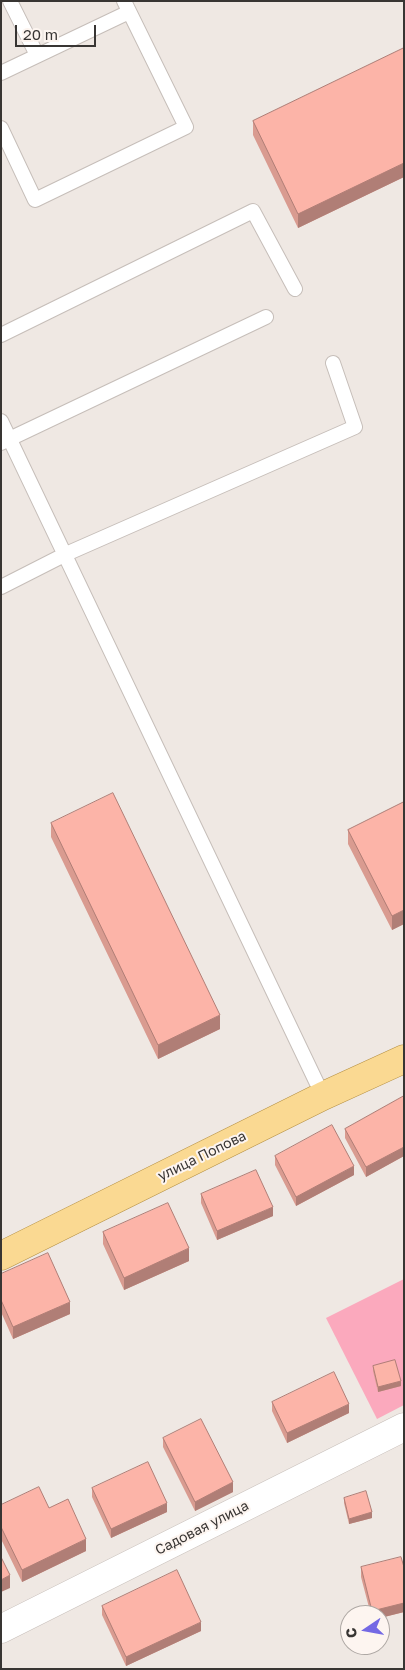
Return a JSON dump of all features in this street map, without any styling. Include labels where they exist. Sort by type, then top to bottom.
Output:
[{"type":"main road","name":"улица Попова","points":[[1,1256],[323,1096],[404,1059]]},
{"type":"street","name":"Садовая улица","points":[[1,1630],[404,1427]]},
{"type":"lane","points":[[10,1],[37,55]]},
{"type":"lane","points":[[1,73],[126,7],[186,127],[35,200],[1,128]]},
{"type":"lane","points":[[1,335],[253,211],[295,289]]},
{"type":"lane","points":[[5,441],[266,317]]},
{"type":"lane","points":[[1,587],[66,554],[355,427],[333,363]]},
{"type":"lane","points":[[1,421],[5,441],[66,554],[323,1096]]},
{"type":"shaded area","points":[[404,1279],[404,1405],[377,1419],[326,1318]]},
{"type":"building","points":[[404,48],[404,163],[298,214],[253,121]]},
{"type":"building","points":[[113,793],[220,1015],[158,1045],[51,823]]},
{"type":"building","points":[[404,802],[404,910],[392,916],[348,830]]},
{"type":"building","points":[[404,1096],[404,1147],[366,1167],[345,1129]]},
{"type":"building","points":[[332,1125],[354,1166],[296,1197],[275,1156]]},
{"type":"building","points":[[256,1170],[273,1207],[217,1231],[201,1194]]},
{"type":"building","points":[[168,1203],[189,1248],[124,1278],[103,1232]]},
{"type":"building","points":[[48,1253],[70,1302],[13,1327],[1,1300],[1,1274]]},
{"type":"building","points":[[395,1360],[401,1381],[378,1387],[373,1366]]},
{"type":"building","points":[[334,1372],[349,1404],[287,1433],[272,1402]]},
{"type":"building","points":[[201,1419],[233,1482],[195,1502],[163,1438]]},
{"type":"building","points":[[148,1462],[167,1503],[111,1529],[92,1488]]},
{"type":"building","points":[[39,1487],[49,1508],[68,1499],[86,1539],[22,1570],[1,1527],[1,1505]]},
{"type":"building","points":[[366,1491],[372,1512],[349,1519],[344,1498]]},
{"type":"building","points":[[1,1557],[10,1575],[1,1580]]},
{"type":"building","points":[[401,1557],[404,1567],[404,1603],[390,1606],[370,1605],[361,1567]]},
{"type":"building","points":[[177,1570],[201,1622],[126,1657],[102,1606]]}]
